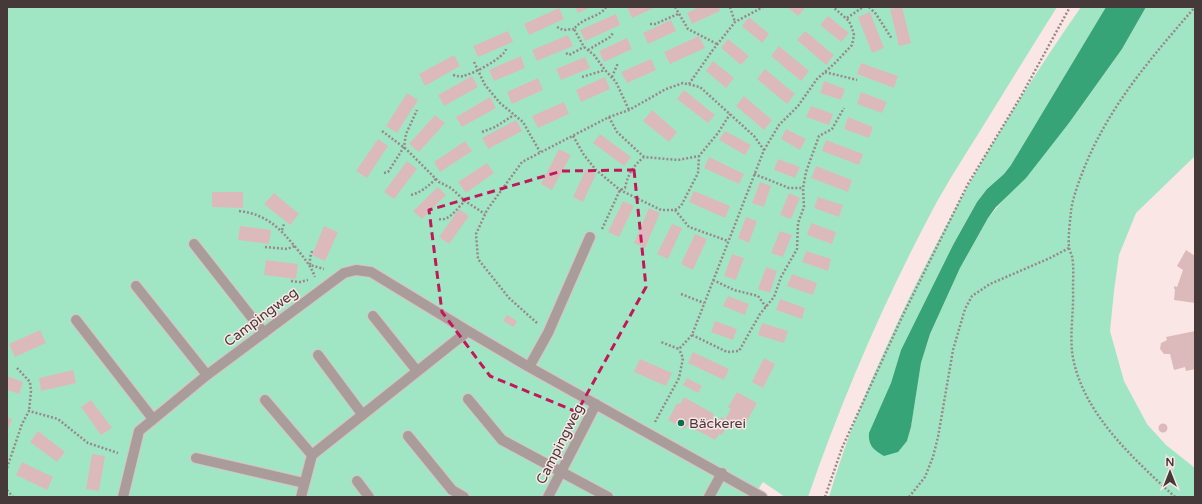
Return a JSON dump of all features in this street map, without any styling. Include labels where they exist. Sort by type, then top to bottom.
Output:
[{"type":"lane","points":[[529,367],[548,333],[590,237]]},
{"type":"lane","points":[[194,244],[264,333]]},
{"type":"lane","name":"Campingweg","points":[[123,497],[139,431],[153,418],[208,375],[344,273],[356,270],[371,272],[529,367],[722,473],[762,497]]},
{"type":"lane","points":[[136,286],[208,375]]},
{"type":"lane","points":[[373,316],[417,371]]},
{"type":"lane","points":[[76,320],[153,418]]},
{"type":"lane","points":[[301,497],[312,455],[468,331]]},
{"type":"lane","points":[[318,355],[362,414]]},
{"type":"lane","points":[[468,399],[502,440],[608,497]]},
{"type":"lane","points":[[265,400],[312,455]]},
{"type":"lane","name":"Campingweg","points":[[548,497],[596,404]]},
{"type":"lane","points":[[408,436],[452,490],[464,497]]},
{"type":"lane","points":[[196,458],[304,483]]},
{"type":"lane","points":[[709,497],[722,473]]},
{"type":"lane","points":[[357,481],[369,497]]},
{"type":"path","points":[[557,27],[563,30],[574,28],[579,22],[601,13],[606,7]]},
{"type":"path","points":[[675,7],[688,29],[717,44]]},
{"type":"path","points":[[730,7],[735,22]]},
{"type":"path","points":[[689,84],[717,44],[735,22],[763,7]]},
{"type":"path","points":[[679,349],[692,335],[764,150],[779,125],[798,106],[817,79],[852,44],[854,35],[852,28],[846,18],[833,7]]},
{"type":"path","points":[[846,18],[863,7]]},
{"type":"path","points":[[868,7],[876,14],[892,39]]},
{"type":"path","points":[[825,497],[842,448],[903,315],[968,184],[1020,98],[1070,7]]},
{"type":"path","points":[[1176,497],[1144,468],[1100,420],[1078,377],[1073,357],[1072,323],[1074,292],[1072,256],[1069,248],[1071,211],[1075,192],[1090,153],[1104,126],[1138,74],[1195,7]]},
{"type":"path","points":[[650,24],[655,24],[678,14]]},
{"type":"path","points":[[574,28],[584,47],[594,55],[616,82],[629,110]]},
{"type":"path","points":[[588,50],[614,33]]},
{"type":"path","points":[[566,54],[569,55],[584,47]]},
{"type":"path","points":[[453,75],[461,76],[478,70],[500,57],[506,52],[506,49]]},
{"type":"path","points":[[474,62],[485,85],[500,103],[523,122],[540,153]]},
{"type":"path","points":[[612,77],[618,64]]},
{"type":"path","points":[[582,77],[605,70]]},
{"type":"path","points":[[825,72],[857,80]]},
{"type":"path","points":[[548,333],[508,298],[478,259],[476,234],[485,214],[522,162],[609,117],[629,110],[666,89],[683,83],[700,87],[754,136],[764,150]]},
{"type":"path","points":[[692,335],[727,352],[739,351],[760,314],[774,297],[781,277],[798,249],[798,223],[804,207],[803,188],[806,172],[819,136],[832,129],[844,108]]},
{"type":"path","points":[[384,173],[388,172],[404,147],[406,134],[417,110]]},
{"type":"path","points":[[573,136],[584,155],[596,170],[620,190],[662,210],[675,210],[681,206],[698,173],[700,156],[718,133],[730,114]]},
{"type":"path","points":[[482,132],[495,127],[514,115]]},
{"type":"path","points":[[609,117],[617,132],[644,157],[678,160],[700,156]]},
{"type":"path","points":[[382,131],[404,147],[436,179],[451,188],[465,201],[485,214]]},
{"type":"path","points":[[590,237],[602,230],[620,190],[625,188],[627,176],[635,164],[644,157]]},
{"type":"path","points":[[754,174],[788,188],[803,188]]},
{"type":"path","points":[[412,195],[426,189],[436,179]]},
{"type":"path","points":[[439,219],[443,220],[448,218],[465,201]]},
{"type":"path","points":[[675,210],[690,227],[728,241]]},
{"type":"path","points":[[239,211],[250,212],[260,216],[282,230],[310,265],[316,277],[300,282],[291,281]]},
{"type":"path","points":[[282,230],[284,224]]},
{"type":"path","points":[[265,247],[287,249],[295,246]]},
{"type":"path","points":[[909,497],[925,477],[933,457],[952,350],[965,309],[972,296],[990,284],[1050,258],[1069,248]]},
{"type":"path","points":[[310,265],[312,251]]},
{"type":"path","points":[[713,280],[734,290],[758,296],[766,307]]},
{"type":"path","points":[[681,294],[704,303]]},
{"type":"path","points":[[661,342],[679,349]]},
{"type":"path","points":[[649,433],[679,378],[682,358],[679,349]]},
{"type":"path","points":[[7,468],[22,424],[29,411],[31,391],[30,382],[17,368]]},
{"type":"path","points":[[29,411],[58,419],[88,444],[132,457]]},
{"type":"path","points":[[7,490],[13,497]]},
{"type":"highlighted area","points":[[634,170],[646,287],[577,412],[490,376],[442,312],[429,210],[562,171]]},
{"type":"shaded area","points":[[7,7],[1057,7],[951,178],[914,246],[864,352],[821,460],[808,497],[785,497],[763,482],[753,497],[7,497]]},
{"type":"shaded area","points":[[1081,7],[1106,7],[1011,165],[1004,174],[987,189],[977,202],[953,245],[901,350],[891,383],[907,441],[911,427],[921,363],[930,334],[960,268],[988,218],[1069,123],[1122,49],[1146,7],[1195,7],[1195,156],[1136,213],[1119,255],[1110,331],[1124,381],[1147,424],[1166,445],[1195,468],[1195,497],[829,497],[850,433],[867,390],[895,328],[936,245],[981,164],[1029,84]]},
{"type":"shaded area","points":[[1106,7],[1146,7],[1122,49],[1069,123],[1026,178],[996,207],[988,218],[960,268],[930,334],[921,363],[911,427],[907,441],[898,452],[884,456],[872,447],[869,433],[891,383],[901,350],[953,245],[977,202],[987,189],[1004,174],[1011,165]]},
{"type":"building","points":[[575,7],[591,7],[578,13]]},
{"type":"building","points":[[627,7],[656,7],[632,18]]},
{"type":"building","points":[[699,7],[719,7],[720,11],[692,24],[687,13]]},
{"type":"building","points":[[787,7],[806,7],[798,16]]},
{"type":"building","points":[[902,7],[911,43],[899,46],[890,9]]},
{"type":"building","points":[[559,8],[564,19],[529,35],[524,24]]},
{"type":"building","points":[[870,12],[884,48],[872,53],[858,17]]},
{"type":"building","points":[[616,14],[620,25],[585,41],[580,30]]},
{"type":"building","points":[[828,16],[849,33],[841,42],[820,25]]},
{"type":"building","points":[[749,17],[769,34],[762,43],[742,26]]},
{"type":"building","points":[[671,20],[676,31],[648,44],[643,33]]},
{"type":"building","points":[[508,31],[513,42],[478,57],[473,46]]},
{"type":"building","points":[[805,31],[834,55],[826,65],[797,40]]},
{"type":"building","points":[[568,35],[573,46],[537,61],[532,50]]},
{"type":"building","points":[[699,36],[705,48],[670,64],[664,52]]},
{"type":"building","points":[[627,38],[632,49],[604,62],[599,51]]},
{"type":"building","points":[[728,39],[749,56],[741,65],[721,48]]},
{"type":"building","points":[[779,46],[809,71],[801,81],[771,56]]},
{"type":"building","points":[[454,55],[460,66],[425,86],[419,74]]},
{"type":"building","points":[[521,56],[525,68],[494,81],[489,70]]},
{"type":"building","points":[[585,57],[590,68],[561,80],[556,69]]},
{"type":"building","points":[[651,59],[656,70],[627,83],[621,72]]},
{"type":"building","points":[[713,61],[734,78],[726,88],[706,71]]},
{"type":"building","points":[[861,63],[898,76],[894,88],[857,74]]},
{"type":"building","points":[[765,69],[795,94],[787,104],[757,79]]},
{"type":"building","points":[[472,76],[478,87],[444,106],[438,95]]},
{"type":"building","points":[[605,77],[610,89],[581,102],[576,90]]},
{"type":"building","points":[[538,78],[543,90],[512,104],[507,92]]},
{"type":"building","points":[[824,81],[845,89],[841,100],[820,93]]},
{"type":"building","points":[[684,90],[715,115],[708,123],[677,99]]},
{"type":"building","points":[[861,92],[887,102],[882,113],[857,104]]},
{"type":"building","points":[[407,93],[418,100],[397,133],[386,126]]},
{"type":"building","points":[[744,96],[772,120],[764,130],[736,106]]},
{"type":"building","points":[[490,97],[496,108],[462,127],[456,117]]},
{"type":"building","points":[[564,102],[569,114],[538,128],[532,116]]},
{"type":"building","points":[[811,106],[833,114],[829,125],[806,117]]},
{"type":"building","points":[[652,110],[677,132],[669,142],[643,121]]},
{"type":"building","points":[[435,115],[445,123],[419,152],[409,144]]},
{"type":"building","points":[[848,117],[873,127],[869,138],[844,129]]},
{"type":"building","points":[[516,120],[522,131],[488,149],[482,138]]},
{"type":"building","points":[[786,129],[806,139],[800,150],[781,139]]},
{"type":"building","points":[[725,131],[751,145],[745,155],[719,140]]},
{"type":"building","points":[[600,134],[631,157],[624,166],[593,143]]},
{"type":"building","points":[[378,139],[388,146],[367,178],[356,171]]},
{"type":"building","points":[[826,140],[863,154],[859,165],[822,151]]},
{"type":"building","points":[[465,141],[472,151],[440,172],[434,162]]},
{"type":"building","points":[[559,149],[571,155],[552,190],[541,184]]},
{"type":"building","points":[[709,157],[744,174],[739,184],[704,168]]},
{"type":"building","points":[[778,159],[800,167],[795,178],[774,170]]},
{"type":"building","points":[[407,161],[417,169],[394,199],[384,192]]},
{"type":"building","points":[[487,163],[494,173],[466,193],[458,182]]},
{"type":"building","points":[[816,166],[852,180],[848,192],[811,178]]},
{"type":"building","points":[[586,169],[596,174],[583,202],[573,197]]},
{"type":"building","points":[[760,182],[771,186],[764,207],[752,203]]},
{"type":"building","points":[[438,187],[446,195],[422,219],[413,211]]},
{"type":"building","points":[[694,191],[730,206],[725,218],[689,202]]},
{"type":"building","points":[[212,192],[243,192],[243,208],[212,207]]},
{"type":"building","points":[[274,193],[299,214],[290,225],[264,204]]},
{"type":"building","points":[[789,193],[800,198],[791,219],[780,215]]},
{"type":"building","points":[[818,197],[843,205],[839,217],[814,208]]},
{"type":"building","points":[[623,201],[634,206],[619,237],[608,232]]},
{"type":"building","points":[[649,208],[660,213],[645,248],[634,243]]},
{"type":"building","points":[[459,209],[469,216],[449,244],[439,237]]},
{"type":"building","points":[[746,217],[757,221],[749,243],[738,238]]},
{"type":"building","points":[[811,223],[836,232],[832,244],[807,235]]},
{"type":"building","points":[[672,224],[682,228],[668,259],[657,254]]},
{"type":"building","points":[[240,226],[271,230],[269,244],[238,240]]},
{"type":"building","points":[[324,226],[338,232],[325,261],[312,255]]},
{"type":"building","points":[[780,231],[792,235],[783,257],[771,253]]},
{"type":"building","points":[[695,234],[707,239],[693,270],[681,264]]},
{"type":"building","points":[[1186,250],[1195,256],[1195,303],[1174,300],[1174,286],[1177,287],[1183,270],[1177,266]]},
{"type":"building","points":[[806,251],[831,259],[828,271],[802,262]]},
{"type":"building","points":[[732,254],[744,258],[736,280],[724,276]]},
{"type":"building","points":[[266,260],[298,264],[296,279],[264,275]]},
{"type":"building","points":[[766,267],[777,271],[770,293],[758,289]]},
{"type":"building","points":[[792,274],[817,283],[813,295],[787,286]]},
{"type":"building","points":[[728,296],[749,304],[745,315],[723,306]]},
{"type":"building","points":[[780,299],[805,308],[802,319],[776,310]]},
{"type":"building","points":[[507,315],[517,321],[514,327],[503,321]]},
{"type":"building","points":[[715,321],[737,329],[733,340],[711,332]]},
{"type":"building","points":[[762,323],[788,331],[784,343],[758,335]]},
{"type":"building","points":[[40,330],[46,343],[15,357],[9,344]]},
{"type":"building","points":[[1195,331],[1195,369],[1186,371],[1185,367],[1174,370],[1170,354],[1164,354],[1160,349],[1161,343],[1167,340],[1166,337]]},
{"type":"building","points":[[693,352],[729,369],[724,380],[688,363]]},
{"type":"building","points":[[764,358],[775,364],[763,388],[752,382]]},
{"type":"building","points":[[640,359],[672,373],[666,386],[634,372]]},
{"type":"building","points":[[73,370],[76,383],[41,391],[39,378]]},
{"type":"building","points":[[7,376],[23,382],[19,394],[7,390]]},
{"type":"building","points":[[687,378],[702,386],[698,393],[683,385]]},
{"type":"building","points":[[737,392],[757,403],[742,430],[729,423],[722,435],[719,434],[715,440],[687,425],[685,429],[668,420],[677,403],[680,404],[684,397],[714,414],[712,417],[719,421],[721,417],[725,419],[731,409],[728,407]]},
{"type":"building","points":[[91,400],[112,428],[101,435],[81,407]]},
{"type":"building","points":[[7,417],[12,419],[7,432]]},
{"type":"building","points":[[1163,423],[1168,428],[1163,433],[1158,428]]},
{"type":"building","points":[[38,431],[65,452],[57,462],[30,442]]},
{"type":"building","points":[[92,454],[105,456],[99,491],[86,489]]},
{"type":"building","points":[[22,462],[53,477],[47,490],[16,475]]},
{"type":"place","name":"Bäckerei","points":[[681,423]]}]
